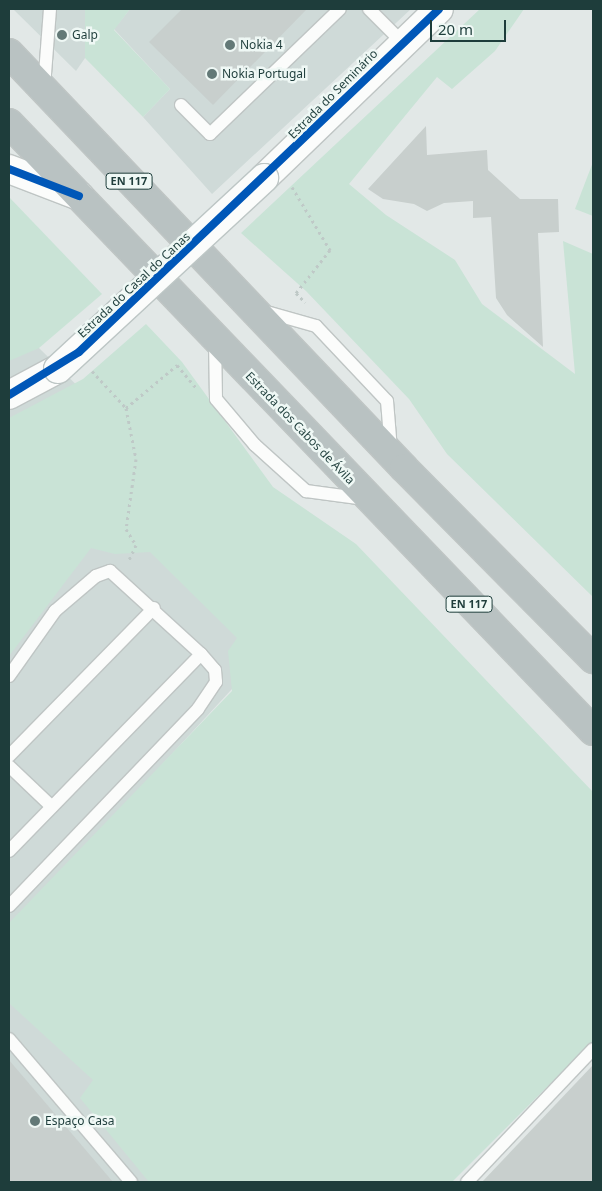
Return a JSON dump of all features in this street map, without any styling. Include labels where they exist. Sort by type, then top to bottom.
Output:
[{"type":"highway","name":"EN 117","points":[[9,53],[391,455],[593,659]]},
{"type":"highway","name":"Estrada dos Cabos de Ávila","points":[[9,123],[367,499],[593,732]]},
{"type":"street","name":"Estrada do Seminário","points":[[264,178],[417,26],[439,9]]},
{"type":"street","points":[[9,169],[79,196]]},
{"type":"street","name":"Estrada do Casal do Canas","points":[[9,395],[58,369],[79,352],[264,178]]},
{"type":"lane","points":[[44,92],[50,9]]},
{"type":"lane","points":[[181,105],[210,134],[340,9]]},
{"type":"lane","points":[[369,9],[417,26]]},
{"type":"lane","points":[[214,338],[216,399],[255,446],[306,491],[367,499]]},
{"type":"lane","points":[[9,676],[55,611],[96,576],[110,571],[122,577],[201,654],[215,670],[216,682],[210,695],[9,906]]},
{"type":"lane","points":[[9,756],[154,608]]},
{"type":"lane","points":[[9,851],[201,654]]},
{"type":"lane","points":[[9,766],[52,806]]},
{"type":"lane","points":[[9,1039],[131,1182]]},
{"type":"lane","points":[[467,1182],[593,1049]]},
{"type":"path","points":[[290,184],[330,250],[296,293]]},
{"type":"path","points":[[79,352],[126,408],[136,459],[126,529],[136,545],[122,577]]},
{"type":"shaded area","name":"Galp","points":[[13,9],[85,9],[85,58],[76,71]]},
{"type":"shaded area","points":[[130,9],[411,9],[212,194],[143,117],[170,89],[114,29]]},
{"type":"shaded area","points":[[9,269],[39,348],[305,610],[9,930]]},
{"type":"shaded area","points":[[9,964],[175,1182],[9,1182]]},
{"type":"green space","points":[[85,9],[130,9],[114,30],[170,89],[143,117],[85,58]]},
{"type":"green space","points":[[480,9],[524,9],[495,51],[452,89],[437,77],[349,184],[386,215],[455,260],[482,304],[575,374],[563,241],[593,254],[593,597],[447,454],[409,399],[306,291],[241,233]]},
{"type":"green space","points":[[593,162],[593,216],[575,209]]},
{"type":"green space","points":[[9,197],[102,294],[39,348],[9,361]]},
{"type":"green space","points":[[146,324],[182,362],[273,487],[356,544],[593,792],[593,1041],[452,1182],[149,1182],[80,1098],[93,1080],[9,1003],[9,923],[232,691],[228,651],[237,638],[150,552],[115,554],[91,548],[9,656],[9,418],[83,379]]},
{"type":"building","name":"Nokia Portugal","points":[[182,9],[307,9],[213,105],[149,42]]},
{"type":"building","points":[[426,126],[427,155],[487,150],[488,170],[520,199],[558,199],[559,232],[538,233],[543,347],[507,315],[496,298],[491,217],[473,218],[473,201],[444,203],[427,211],[414,204],[383,199],[368,189]]},
{"type":"building","name":"Espaço Casa","points":[[9,1060],[113,1182],[9,1182]]},
{"type":"building","points":[[593,1065],[593,1182],[482,1182]]},
{"type":"cycle path","points":[[9,395],[79,352],[439,9]]},
{"type":"cycle path","points":[[9,169],[79,196]]},
{"type":"place","name":"Galp","points":[[62,35]]},
{"type":"place","name":"Nokia 4","points":[[230,45]]},
{"type":"place","name":"Nokia Portugal","points":[[212,74]]},
{"type":"place","name":"Espaço Casa","points":[[35,1121]]}]
